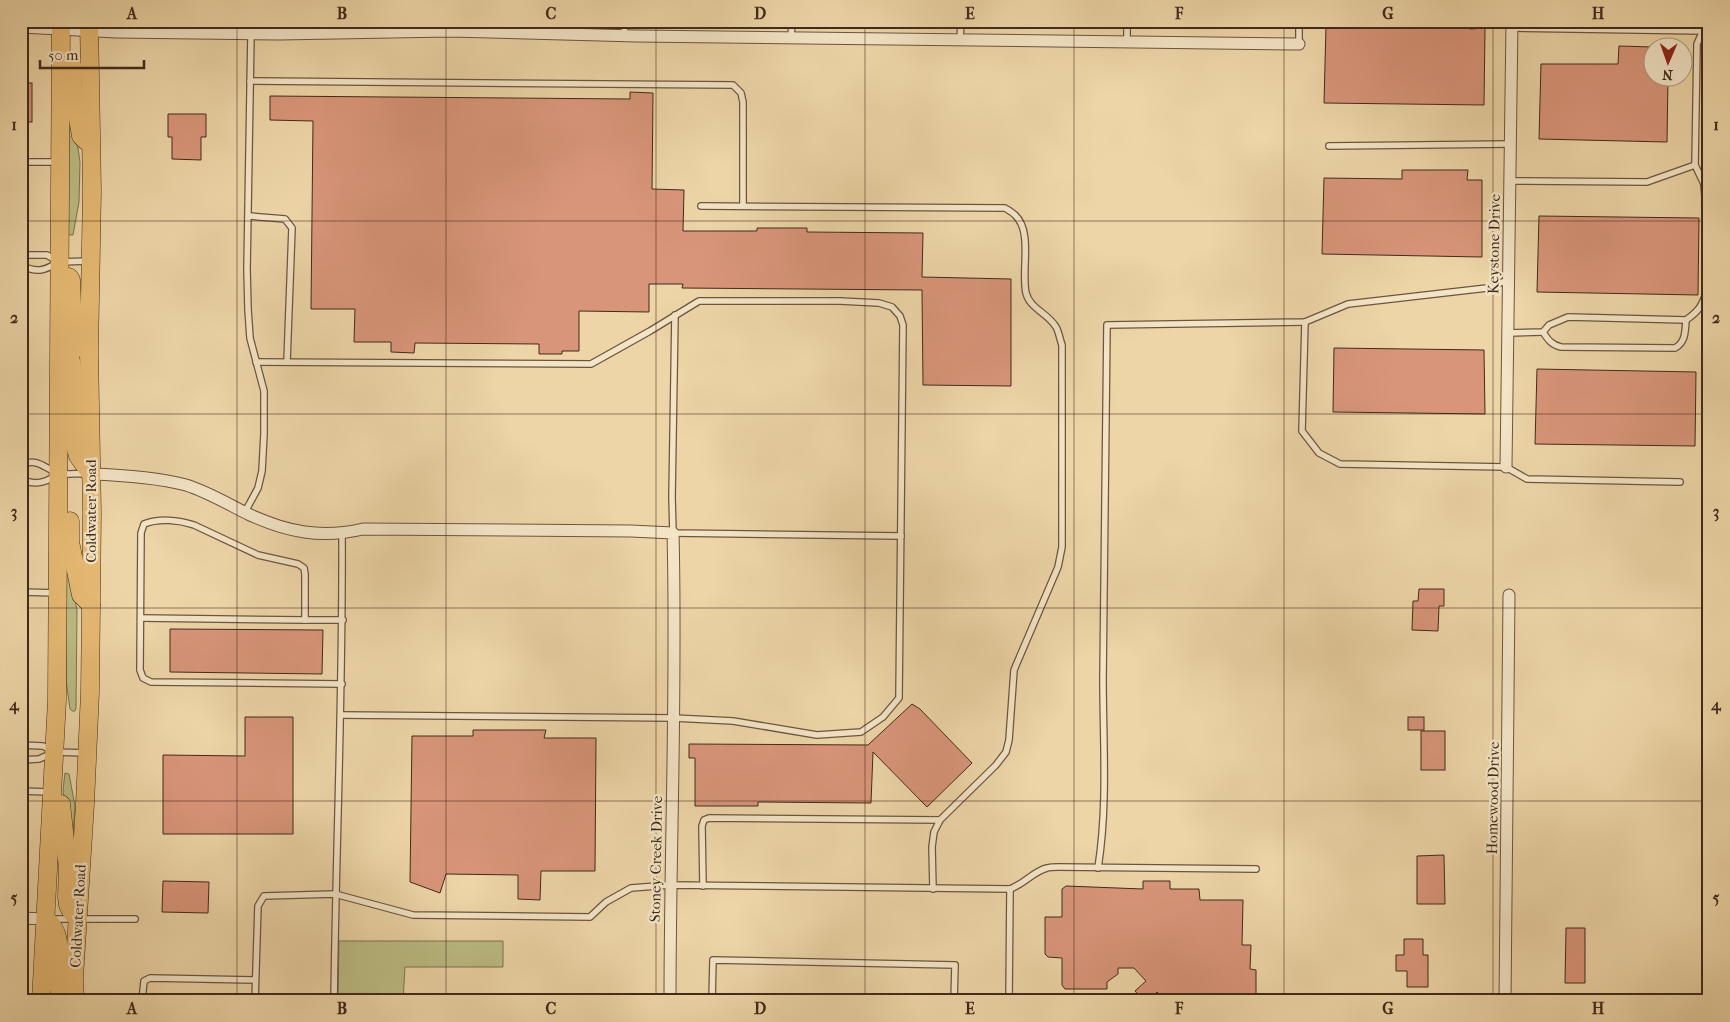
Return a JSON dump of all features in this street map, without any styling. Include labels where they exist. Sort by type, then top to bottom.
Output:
[{"type":"main road","name":"Coldwater Road","points":[[75,1001],[87,753],[91,606],[89,352],[91,147],[87,24]]},
{"type":"main road","points":[[61,25],[71,45],[72,83],[81,136],[91,147]]},
{"type":"main road","points":[[41,1001],[57,700],[61,25]]},
{"type":"main road","points":[[59,262],[71,280],[72,305],[80,346],[89,352]]},
{"type":"main road","points":[[60,321],[65,329],[73,372],[75,445],[78,456],[91,474]]},
{"type":"main road","points":[[58,473],[65,483],[69,496],[70,542],[81,594],[91,606]]},
{"type":"main road","points":[[53,792],[61,803],[68,868],[68,905],[78,919]]},
{"type":"main road","points":[[46,919],[53,925],[59,943],[57,978],[62,1001]]},
{"type":"street","points":[[279,21],[279,34]]},
{"type":"street","points":[[21,27],[87,24],[279,34],[450,26],[630,36],[1299,44]]},
{"type":"street","name":"Keystone Drive","points":[[1506,467],[1512,25]]},
{"type":"street","points":[[91,474],[153,479],[186,486],[268,522],[298,531],[321,534],[342,534],[363,529],[673,533]]},
{"type":"street","name":"Stoney Creek Drive","points":[[670,1001],[670,885],[674,718],[673,533]]},
{"type":"street","name":"Homewood Drive","points":[[1506,1001],[1510,595]]},
{"type":"street","points":[[21,918],[46,919]]},
{"type":"lane","points":[[625,21],[630,36]]},
{"type":"lane","points":[[791,38],[792,21]]},
{"type":"lane","points":[[960,40],[961,21]]},
{"type":"lane","points":[[1127,21],[1127,42]]},
{"type":"lane","points":[[1299,21],[1299,44]]},
{"type":"lane","points":[[1508,333],[1543,332],[1549,325],[1568,317],[1686,320],[1702,306],[1705,296],[1706,210],[1704,184],[1695,166],[1697,44],[1704,31],[1706,21]]},
{"type":"lane","points":[[1512,25],[1704,31]]},
{"type":"lane","points":[[245,512],[258,488],[262,471],[264,391],[250,338],[248,309],[250,33]]},
{"type":"lane","points":[[250,81],[733,84],[741,93],[743,102],[742,205]]},
{"type":"lane","points":[[1328,146],[1510,144]]},
{"type":"lane","points":[[21,162],[60,162]]},
{"type":"lane","points":[[1510,181],[1647,182],[1695,166]]},
{"type":"lane","points":[[701,206],[1005,208],[1015,215],[1022,225],[1025,238],[1026,293],[1031,304],[1057,327],[1062,345],[1062,547],[1058,567],[1014,670],[1009,740],[1006,752],[996,765],[940,820],[934,832],[932,847],[933,888]]},
{"type":"lane","points":[[249,216],[285,219],[292,228],[287,362]]},
{"type":"lane","points":[[21,259],[27,255],[47,255],[59,262]]},
{"type":"lane","points":[[21,265],[29,269],[46,270],[59,262],[90,261]]},
{"type":"lane","points":[[1098,868],[1103,836],[1105,796],[1103,704],[1107,325],[1305,322],[1348,304],[1486,288],[1509,280]]},
{"type":"lane","points":[[256,362],[591,364],[699,301],[840,301],[879,303],[892,307],[900,316],[903,325],[899,698],[883,717],[872,725],[861,732],[817,735],[733,722],[674,718],[341,715]]},
{"type":"lane","points":[[675,315],[673,533],[901,536]]},
{"type":"lane","points":[[1543,332],[1547,340],[1561,347],[1675,348],[1681,345],[1684,340],[1686,320]]},
{"type":"lane","points":[[1305,322],[1302,431],[1318,453],[1340,464],[1506,467],[1527,479],[1680,482]]},
{"type":"lane","points":[[21,465],[26,462],[42,464],[58,473],[91,474]]},
{"type":"lane","points":[[21,478],[27,482],[46,483],[58,473]]},
{"type":"lane","points":[[305,620],[305,574],[304,568],[298,564],[258,556],[184,522],[152,521],[144,524],[141,533],[140,670],[143,678],[151,682],[342,684]]},
{"type":"lane","points":[[334,1001],[335,894],[342,684],[342,534]]},
{"type":"lane","points":[[21,592],[58,593]]},
{"type":"lane","points":[[141,618],[343,620]]},
{"type":"lane","points":[[21,745],[43,746],[55,752]]},
{"type":"lane","points":[[21,760],[38,759],[55,752],[87,753]]},
{"type":"lane","points":[[21,791],[53,792]]},
{"type":"lane","points":[[702,886],[702,826],[704,820],[709,818],[940,820]]},
{"type":"lane","points":[[255,1001],[258,906],[264,896],[335,894],[413,915],[590,917],[606,902],[631,888],[670,885],[1010,889],[1020,885],[1046,868],[1256,869]]},
{"type":"lane","points":[[1009,1001],[1010,889]]},
{"type":"lane","points":[[46,919],[135,919]]},
{"type":"lane","points":[[712,1001],[713,960],[955,965],[954,1001]]},
{"type":"lane","points":[[142,1001],[144,981],[150,978],[255,980]]},
{"type":"green space","points":[[68,99],[71,100],[80,162],[79,202],[73,235],[68,233]]},
{"type":"green space","points":[[66,554],[77,610],[75,711],[70,709],[66,680]]},
{"type":"green space","points":[[65,773],[69,774],[75,806],[72,848],[70,848],[63,790]]},
{"type":"green space","points":[[339,941],[503,941],[503,967],[405,967],[403,1001],[338,1001]]},
{"type":"building","points":[[1404,21],[1470,21],[1470,29],[1485,28],[1484,105],[1324,103],[1326,26],[1404,27]]},
{"type":"building","points":[[1619,46],[1642,47],[1642,88],[1668,88],[1667,142],[1539,139],[1541,64],[1618,64]]},
{"type":"building","points":[[21,83],[32,83],[32,122],[21,122]]},
{"type":"building","points":[[630,92],[653,93],[652,189],[684,190],[683,231],[757,231],[757,228],[807,228],[807,232],[923,233],[922,277],[1011,279],[1011,386],[923,385],[922,290],[682,288],[683,284],[649,284],[649,312],[579,311],[579,351],[562,351],[562,354],[539,354],[539,344],[415,343],[414,353],[391,352],[391,342],[354,342],[355,309],[311,309],[313,121],[270,120],[270,96],[630,99]]},
{"type":"building","points":[[168,114],[206,114],[206,137],[201,137],[201,160],[172,159],[172,137],[168,137]]},
{"type":"building","points":[[1402,170],[1468,170],[1467,180],[1482,180],[1482,257],[1322,254],[1324,178],[1402,179]]},
{"type":"building","points":[[1539,216],[1699,218],[1698,295],[1537,292]]},
{"type":"building","points":[[1334,348],[1484,350],[1485,414],[1333,412]]},
{"type":"building","points":[[1537,369],[1696,372],[1695,446],[1535,444]]},
{"type":"building","points":[[1419,589],[1444,589],[1444,606],[1439,606],[1438,631],[1412,630],[1413,601],[1418,601]]},
{"type":"building","points":[[170,629],[323,630],[322,674],[170,672]]},
{"type":"building","points":[[912,704],[920,709],[972,763],[927,807],[873,752],[871,803],[758,802],[758,806],[695,806],[695,758],[689,758],[689,744],[868,745]]},
{"type":"building","points":[[245,717],[293,717],[293,834],[163,834],[163,755],[245,756]]},
{"type":"building","points":[[1408,717],[1424,717],[1424,730],[1408,730]]},
{"type":"building","points":[[473,730],[546,730],[544,738],[596,738],[595,871],[541,871],[540,900],[518,899],[518,875],[446,874],[440,893],[410,882],[412,736],[473,736]]},
{"type":"building","points":[[1421,731],[1445,731],[1445,770],[1421,770]]},
{"type":"building","points":[[1444,855],[1445,904],[1417,904],[1417,856]]},
{"type":"building","points":[[163,881],[209,882],[208,913],[162,912]]},
{"type":"building","points":[[1143,881],[1170,881],[1170,889],[1199,889],[1200,900],[1243,900],[1242,945],[1251,945],[1250,969],[1256,970],[1256,996],[1250,997],[1250,1001],[1166,1001],[1157,992],[1148,1001],[1144,1001],[1135,991],[1146,981],[1134,968],[1118,968],[1118,974],[1107,982],[1107,989],[1065,989],[1062,985],[1062,958],[1048,957],[1045,954],[1045,917],[1062,917],[1062,889],[1066,886],[1143,889]]},
{"type":"building","points":[[1566,928],[1585,928],[1585,983],[1565,983]]},
{"type":"building","points":[[1404,939],[1423,939],[1423,955],[1428,955],[1428,987],[1407,987],[1407,971],[1396,971],[1396,955],[1404,955]]}]
